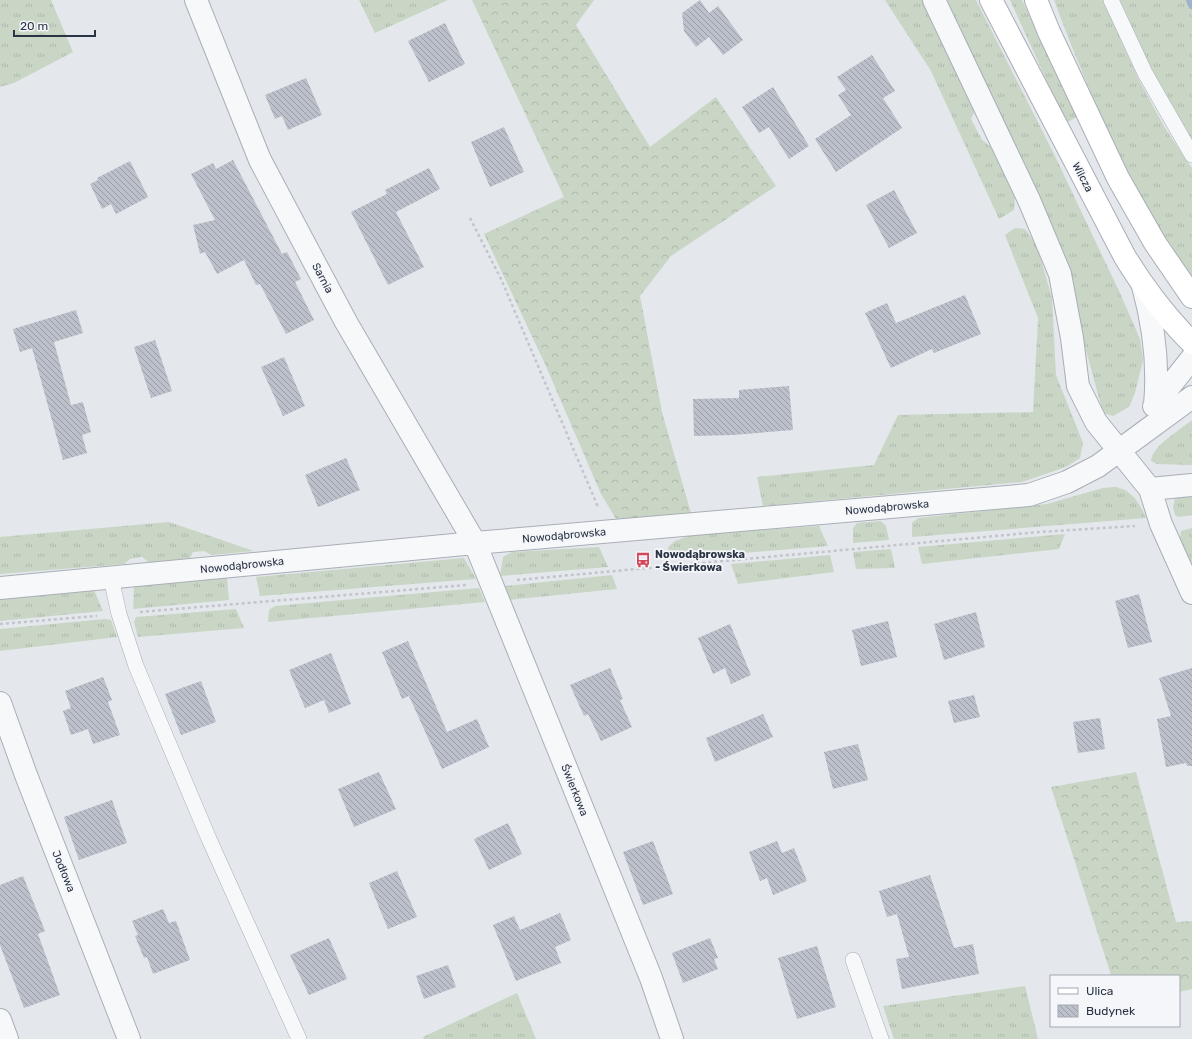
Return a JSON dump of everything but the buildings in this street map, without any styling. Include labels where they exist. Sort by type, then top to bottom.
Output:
[{"type":"street","name":"Sarnia","points":[[196,0],[260,160],[346,322],[475,543]]},
{"type":"street","points":[[934,0],[1029,200],[1060,274],[1072,338],[1078,386],[1096,422],[1150,489],[1161,524],[1192,593]]},
{"type":"street","name":"Wilcza","points":[[992,0],[1098,208],[1143,286],[1175,326],[1192,343]]},
{"type":"street","points":[[1036,0],[1048,32],[1118,178],[1155,243],[1192,297]]},
{"type":"street","points":[[1143,286],[1152,320],[1158,377],[1155,405]]},
{"type":"street","name":"Nowodąbrowska","points":[[1118,451],[1192,358]]},
{"type":"street","name":"Nowodąbrowska","points":[[0,588],[475,543],[1029,495],[1067,482],[1098,466],[1192,397]]},
{"type":"street","points":[[1150,489],[1192,485]]},
{"type":"street","name":"Świerkowa","points":[[475,543],[648,970],[672,1039]]},
{"type":"street","name":"Jodłowa","points":[[0,703],[26,775],[129,1039]]},
{"type":"street","points":[[0,1020],[7,1039]]},
{"type":"lane","points":[[1111,0],[1145,73],[1192,155]]},
{"type":"lane","points":[[111,578],[119,614],[136,666],[206,832],[299,1039]]},
{"type":"lane","points":[[853,960],[881,1039]]},
{"type":"path","points":[[470,218],[501,279],[609,531]]},
{"type":"path","points":[[0,624],[492,582],[1039,532],[1161,524]]},
{"type":"green space","points":[[0,0],[51,0],[73,52],[14,83],[0,87]]},
{"type":"green space","points":[[359,0],[448,0],[375,33]]},
{"type":"green space","points":[[472,0],[594,0],[576,25],[650,147],[716,97],[776,186],[671,256],[640,296],[662,412],[691,513],[616,519],[601,494],[545,364],[484,234],[564,197]]},
{"type":"green space","points":[[885,0],[922,0],[975,110],[971,119],[982,140],[995,150],[1015,197],[1014,210],[999,219],[931,71]]},
{"type":"green space","points":[[940,0],[976,0],[1053,152],[1120,293],[1140,339],[1143,360],[1135,393],[1129,407],[1113,416],[1103,413],[1081,332]]},
{"type":"green space","points":[[1010,0],[1022,0],[1077,117],[1066,123]]},
{"type":"green space","points":[[1054,0],[1103,0],[1139,80],[1165,128],[1192,168],[1192,278],[1170,246],[1150,212],[1114,144],[1082,72]]},
{"type":"green space","points":[[1119,0],[1192,0],[1192,140],[1147,62]]},
{"type":"green space","points":[[1015,228],[1025,229],[1037,246],[1052,298],[1056,375],[1083,443],[1080,458],[1066,467],[1022,482],[763,506],[757,477],[874,465],[898,415],[1033,412],[1038,318],[1005,235]]},
{"type":"green space","points":[[1192,420],[1192,465],[1157,464],[1151,461],[1153,455],[1161,444]]},
{"type":"green space","points":[[1117,487],[1128,492],[1139,504],[1146,518],[912,537],[912,523],[918,518],[1047,504],[1103,488]]},
{"type":"green space","points":[[1192,493],[1192,515],[1179,517],[1175,515],[1173,507],[1175,498],[1184,494]]},
{"type":"green space","points":[[881,521],[886,526],[889,540],[853,543],[853,528],[857,523]]},
{"type":"green space","points":[[169,522],[254,551],[212,555],[204,551],[193,552],[190,558],[150,563],[142,557],[130,559],[124,564],[0,574],[0,537]]},
{"type":"green space","points":[[819,526],[828,546],[670,559],[668,547],[675,541],[691,535]]},
{"type":"green space","points":[[1192,528],[1192,562],[1190,563],[1180,539],[1181,531]]},
{"type":"green space","points":[[1065,534],[1059,549],[922,564],[918,547]]},
{"type":"green space","points":[[599,547],[608,567],[500,576],[503,557],[512,552]]},
{"type":"green space","points":[[891,549],[895,568],[856,569],[853,552]]},
{"type":"green space","points":[[830,555],[834,572],[738,584],[731,564]]},
{"type":"green space","points":[[464,558],[476,579],[260,596],[256,577]]},
{"type":"green space","points":[[612,575],[617,589],[507,600],[505,586]]},
{"type":"green space","points":[[227,578],[229,600],[133,609],[134,587]]},
{"type":"green space","points":[[479,588],[485,602],[268,622],[269,610],[275,606]]},
{"type":"green space","points":[[94,590],[103,611],[0,621],[0,599]]},
{"type":"green space","points":[[236,609],[244,628],[138,637],[134,622],[136,617]]},
{"type":"green space","points":[[105,619],[111,620],[117,637],[0,651],[0,629]]},
{"type":"green space","points":[[1136,772],[1176,922],[1192,921],[1192,989],[1180,992],[1180,975],[1111,975],[1051,787]]},
{"type":"green space","points":[[1025,986],[1038,1039],[894,1039],[883,1006]]},
{"type":"green space","points":[[517,993],[536,1039],[424,1039],[423,1037]]},
{"type":"waterway","points":[[1190,0],[1192,5]]},
{"type":"place","name":"Nowodąbrowska - Świerkowa","points":[[643,560]]}]
